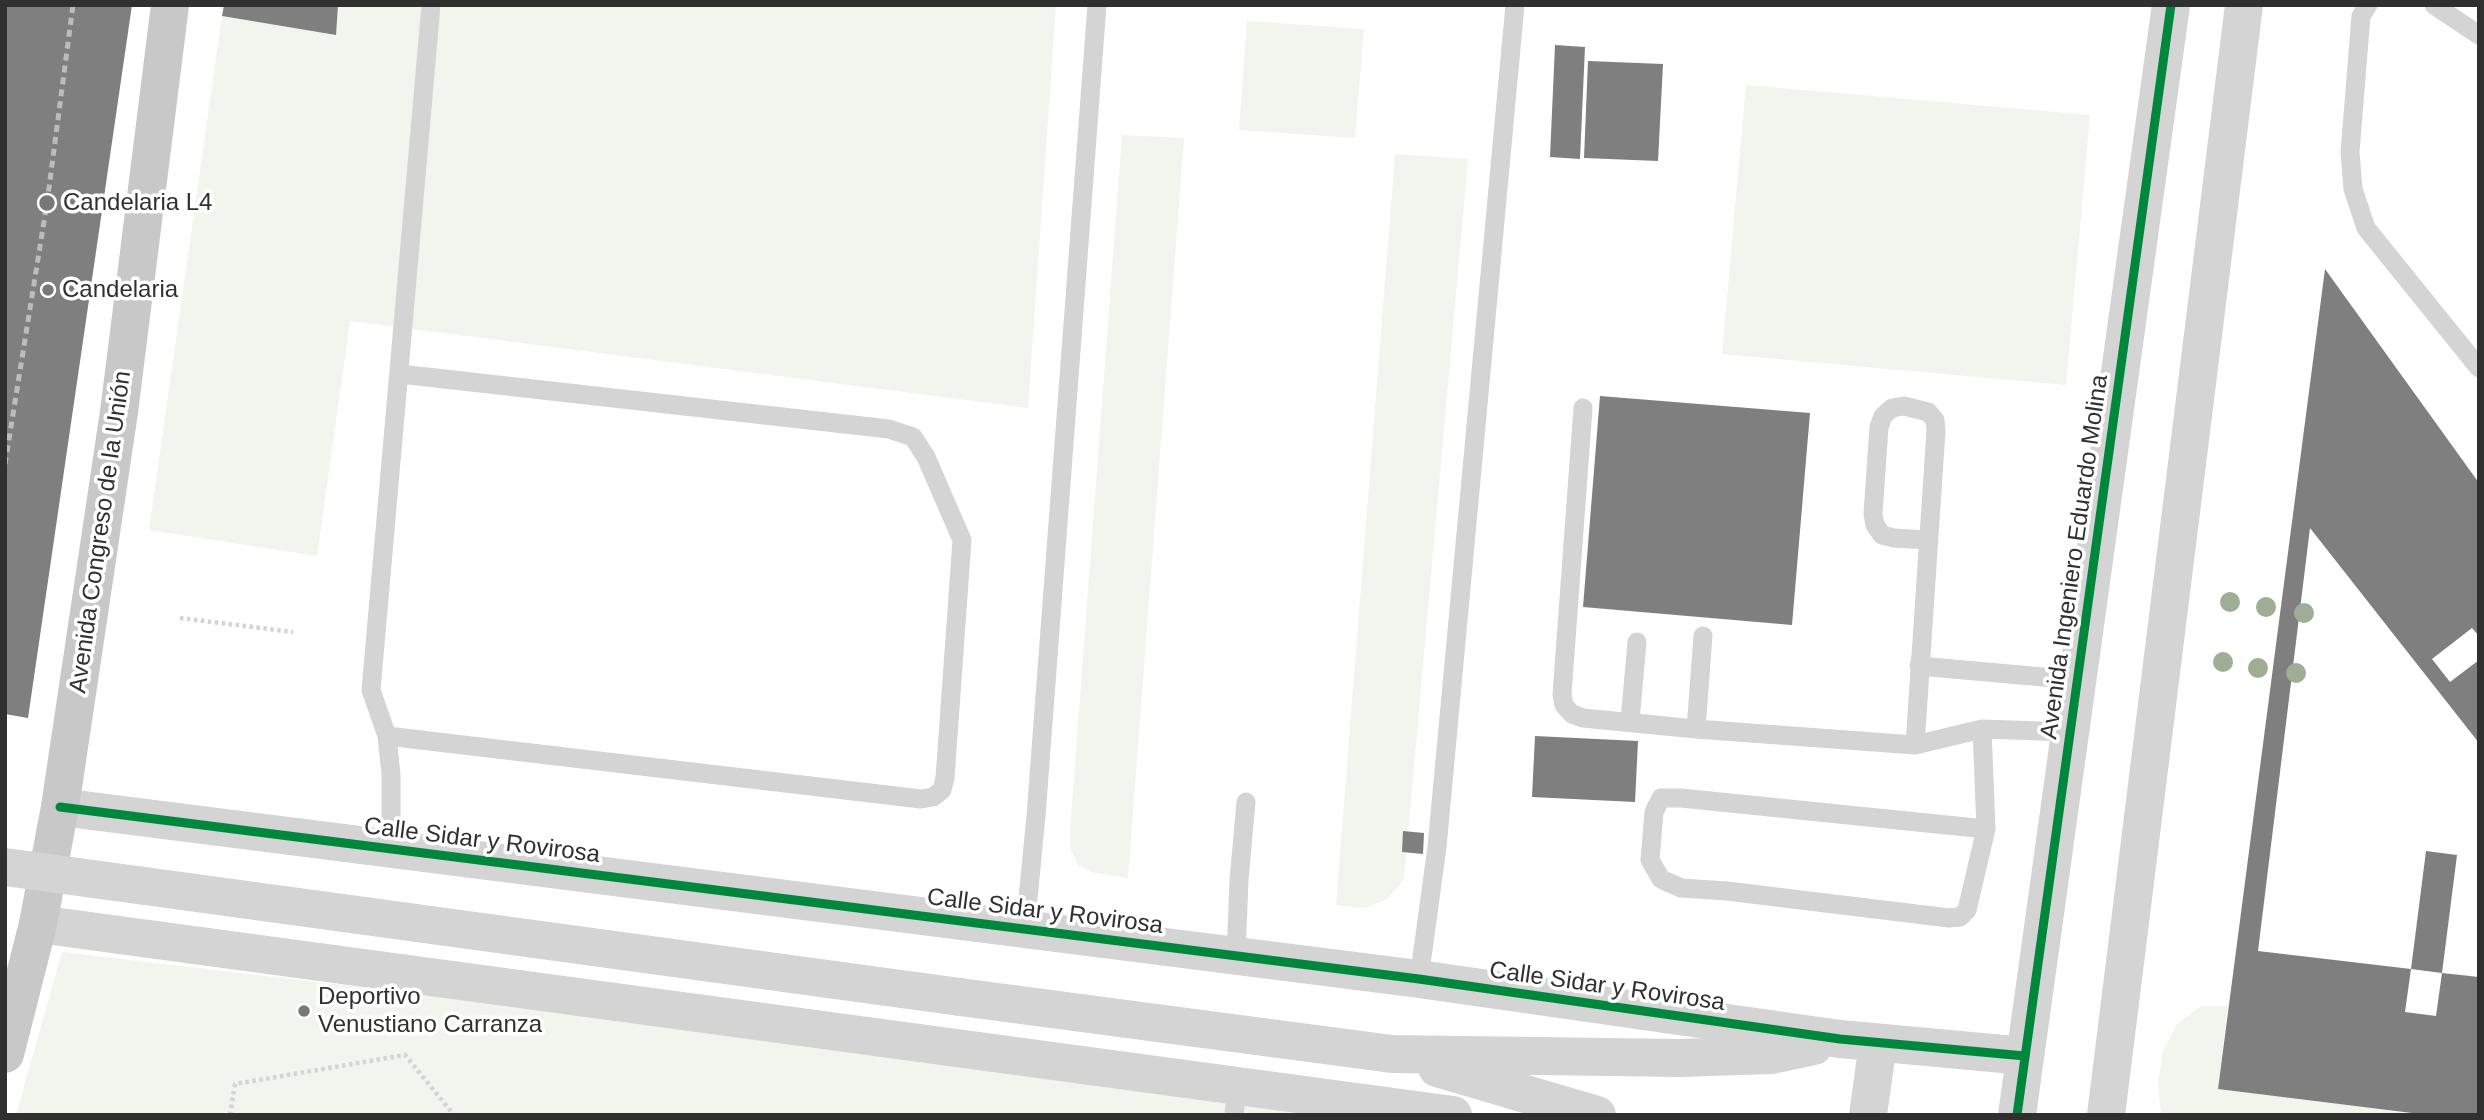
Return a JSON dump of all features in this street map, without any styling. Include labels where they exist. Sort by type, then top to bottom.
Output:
[{"type":"main road","name":"Avenida Congreso de la Unión","points":[[5,1054],[38,924],[60,807],[119,412],[170,5]]},
{"type":"street","name":"Avenida Ingeniero Eduardo Molina","points":[[2017,1115],[2171,5]]},
{"type":"street","points":[[2106,1115],[2244,5]]},
{"type":"street","name":"Calle Sidar y Rovirosa","points":[[60,807],[1419,979],[1840,1040],[2025,1056]]},
{"type":"street","points":[[5,867],[1392,1054],[1680,1058],[1772,1055],[1840,1040]]},
{"type":"street","points":[[38,924],[1235,1100],[1453,1115]]},
{"type":"street","points":[[1868,1115],[1878,1043]]},
{"type":"street","points":[[1392,1054],[1597,1115]]},
{"type":"lane","points":[[391,849],[391,775],[387,736],[371,691],[431,5]]},
{"type":"lane","points":[[1026,929],[1097,5]]},
{"type":"lane","points":[[1419,979],[1438,834],[1515,5]]},
{"type":"lane","points":[[2368,5],[2361,16],[2350,152],[2353,189],[2366,228],[2479,368]]},
{"type":"lane","points":[[2434,5],[2479,35]]},
{"type":"lane","points":[[387,736],[921,799],[933,797],[942,790],[946,779],[962,540],[926,457],[913,438],[889,429],[400,374]]},
{"type":"lane","points":[[1915,745],[1937,431],[1935,420],[1928,412],[1904,406],[1892,408],[1883,416],[1879,427],[1873,514],[1875,526],[1882,535],[1928,540]]},
{"type":"lane","points":[[1583,408],[1562,694],[1564,705],[1572,714],[1583,718],[1696,729],[1915,745],[1982,729],[2070,732]]},
{"type":"lane","points":[[1696,729],[1703,636]]},
{"type":"lane","points":[[1630,721],[1637,642]]},
{"type":"lane","points":[[1919,666],[2077,680]]},
{"type":"lane","points":[[1982,729],[1986,829],[1967,910],[1960,917],[1681,888],[1661,879],[1650,860],[1654,812],[1661,798],[1986,829]]},
{"type":"lane","points":[[1236,956],[1246,803]]},
{"type":"path","points":[[180,618],[293,632]]},
{"type":"path","points":[[230,1115],[235,1084],[405,1055],[454,1115]]},
{"type":"shaded area","points":[[338,5],[1056,5],[1028,408],[350,321],[317,556],[149,530],[222,16],[335,35]]},
{"type":"shaded area","points":[[1247,21],[1364,29],[1355,138],[1239,130]]},
{"type":"shaded area","points":[[1746,85],[2090,115],[2066,385],[1722,354]]},
{"type":"shaded area","points":[[1122,135],[1184,138],[1128,878],[1091,872],[1078,865],[1071,850],[1070,831]]},
{"type":"shaded area","points":[[1395,154],[1468,159],[1404,879],[1387,899],[1364,908],[1336,905]]},
{"type":"shaded area","name":"Deportivo Venustiano Carranza","points":[[62,952],[1317,1100],[1315,1115],[16,1115]]},
{"type":"shaded area","points":[[2201,1006],[2228,1006],[2218,1089],[2428,1115],[2161,1115],[2158,1082],[2163,1051],[2177,1024]]},
{"type":"building","name":"Candelaria","points":[[5,5],[132,5],[28,718],[5,714]]},
{"type":"building","points":[[224,5],[338,5],[336,35],[222,16]]},
{"type":"building","points":[[1555,45],[1585,47],[1580,159],[1550,157]]},
{"type":"building","points":[[1588,61],[1663,64],[1658,161],[1584,158]]},
{"type":"building","points":[[2325,269],[2479,483],[2479,636],[2472,628],[2432,659],[2450,682],[2479,660],[2479,743],[2310,528],[2258,951],[2411,969],[2405,1012],[2436,1016],[2442,973],[2479,977],[2479,1115],[2428,1115],[2218,1089]]},
{"type":"building","points":[[1600,396],[1810,413],[1792,625],[1583,607]]},
{"type":"building","points":[[1535,736],[1638,741],[1635,802],[1532,797]]},
{"type":"building","points":[[1403,831],[1424,833],[1423,854],[1402,852]]},
{"type":"building","points":[[2426,851],[2457,855],[2442,973],[2411,969]]},
{"type":"railway","points":[[5,464],[47,203],[73,5]]},
{"type":"cycle path","points":[[2017,1115],[2171,5]]},
{"type":"cycle path","points":[[60,807],[1419,979],[1840,1039],[2025,1056]]},
{"type":"place","name":"Candelaria L4","points":[[47,203]]},
{"type":"place","name":"Candelaria","points":[[48,290]]},
{"type":"place","name":"Deportivo Venustiano Carranza","points":[[304,1011]]}]
